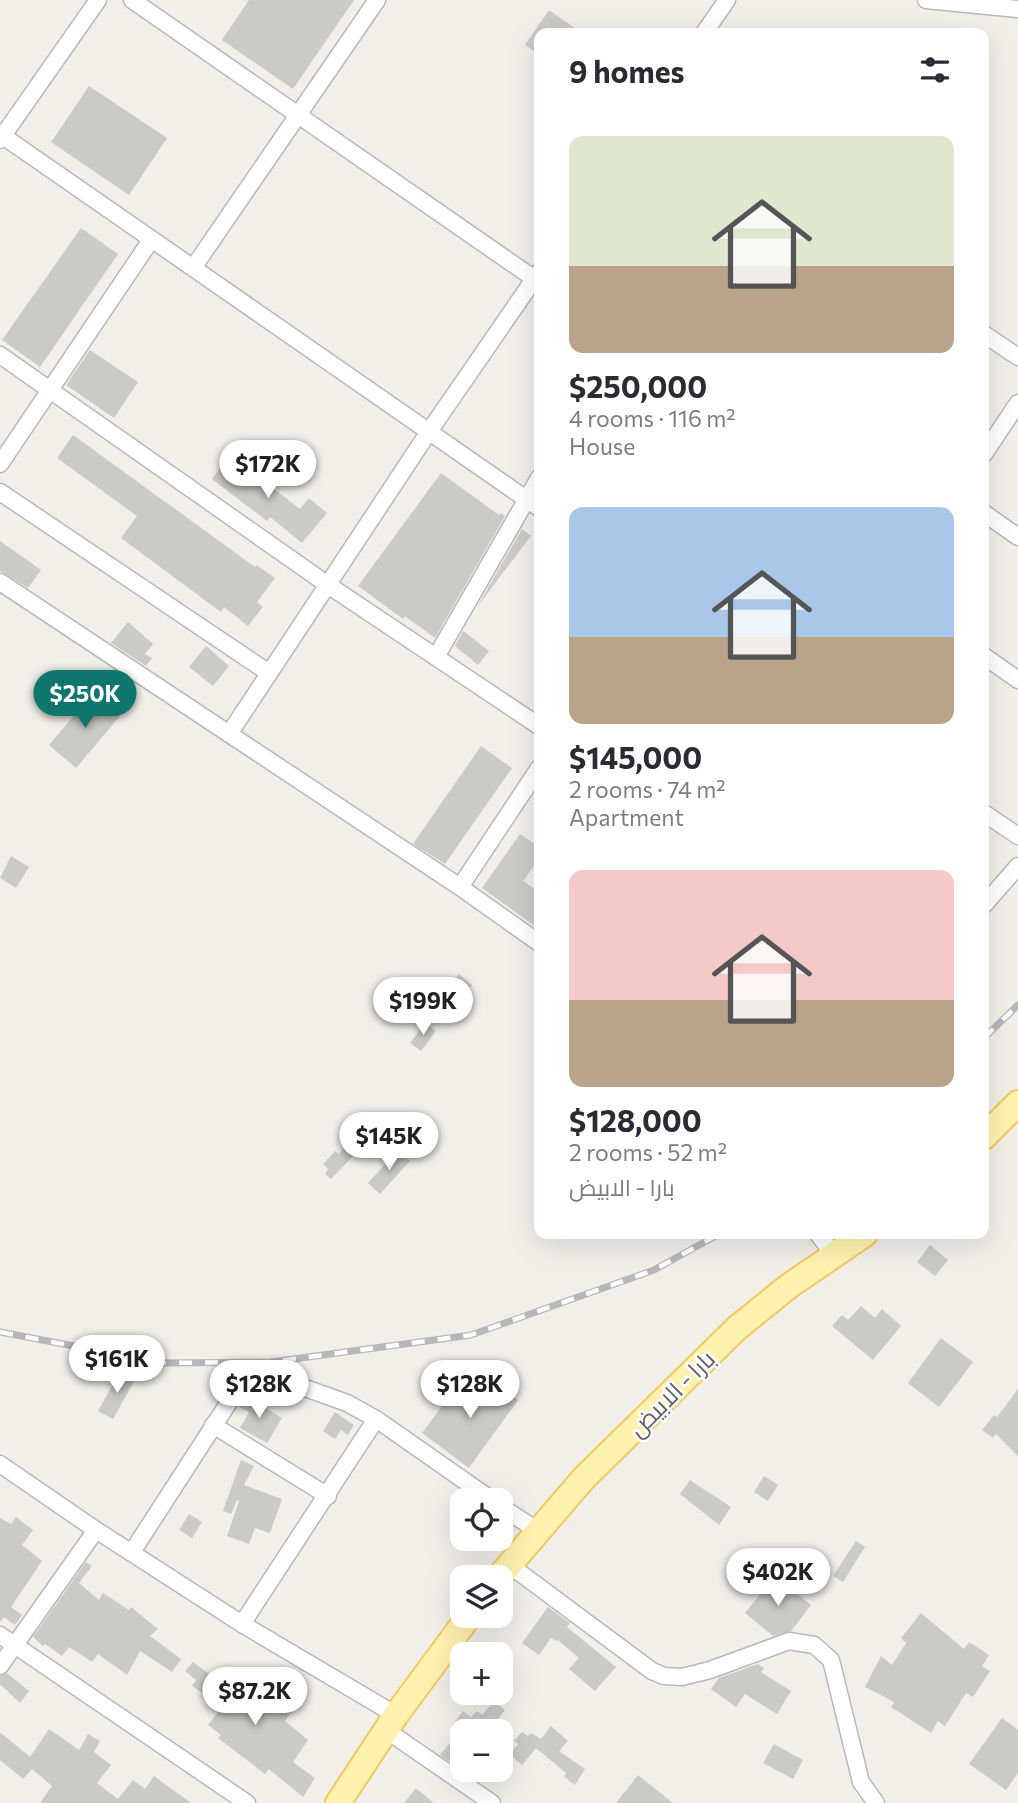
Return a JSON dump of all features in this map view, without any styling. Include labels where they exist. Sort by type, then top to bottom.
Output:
[{"type":"main road","points":[[989,1132],[1018,1103]]},
{"type":"main road","name":"بارا - الابيض","points":[[509,1565],[584,1478],[737,1328],[789,1286],[858,1239]]},
{"type":"main road","points":[[338,1803],[391,1722],[460,1628]]},
{"type":"street","points":[[98,0],[1,137],[534,505]]},
{"type":"street","points":[[132,0],[297,116],[534,275]]},
{"type":"street","points":[[193,268],[377,0]]},
{"type":"street","points":[[707,28],[727,0]]},
{"type":"street","points":[[926,0],[1018,9]]},
{"type":"street","points":[[0,464],[152,240]]},
{"type":"street","points":[[229,734],[428,433],[534,281]]},
{"type":"street","points":[[989,338],[1018,358]]},
{"type":"street","points":[[0,355],[328,585],[534,723]]},
{"type":"street","points":[[989,446],[1018,403]]},
{"type":"street","points":[[436,657],[534,486]]},
{"type":"street","points":[[0,492],[269,673]]},
{"type":"street","points":[[989,517],[1018,537]]},
{"type":"street","points":[[0,582],[460,887],[534,939]]},
{"type":"street","points":[[989,660],[1018,680]]},
{"type":"street","points":[[460,887],[534,776]]},
{"type":"street","points":[[989,816],[1018,836]]},
{"type":"street","points":[[989,899],[1018,866]]},
{"type":"street","points":[[822,1239],[835,1256]]},
{"type":"street","points":[[132,1552],[213,1425],[242,1382],[252,1374],[266,1374],[346,1403],[376,1419],[475,1488]]},
{"type":"street","points":[[242,1624],[376,1419]]},
{"type":"street","points":[[213,1425],[328,1496]]},
{"type":"street","points":[[0,1464],[96,1530],[391,1722],[492,1803]]},
{"type":"street","points":[[513,1515],[538,1531]]},
{"type":"street","points":[[0,1667],[96,1530]]},
{"type":"street","points":[[513,1577],[652,1671],[664,1676],[682,1677],[710,1670],[789,1641],[814,1645],[831,1660],[861,1782],[876,1803]]},
{"type":"street","points":[[0,1635],[247,1803]]},
{"type":"building","points":[[249,0],[354,0],[293,89],[222,40]]},
{"type":"building","points":[[549,10],[575,28],[537,28]]},
{"type":"building","points":[[534,32],[534,51],[525,45]]},
{"type":"building","points":[[89,86],[167,138],[129,195],[51,142]]},
{"type":"building","points":[[81,228],[118,254],[40,367],[2,340]]},
{"type":"building","points":[[90,350],[138,382],[114,418],[66,385]]},
{"type":"building","points":[[73,435],[255,567],[257,565],[275,578],[257,602],[263,607],[248,626],[224,607],[221,612],[121,538],[137,516],[57,458]]},
{"type":"building","points":[[229,455],[300,509],[309,498],[327,513],[302,543],[270,517],[267,521],[212,479]]},
{"type":"building","points":[[441,473],[499,515],[501,513],[505,516],[435,638],[405,616],[403,619],[358,586]]},
{"type":"building","points":[[522,529],[531,536],[477,607]]},
{"type":"building","points":[[0,541],[41,570],[28,588],[0,571]]},
{"type":"building","points":[[128,622],[153,644],[145,654],[152,658],[146,666],[111,643]]},
{"type":"building","points":[[463,631],[489,651],[478,665],[455,646]]},
{"type":"building","points":[[206,646],[229,666],[213,686],[189,667]]},
{"type":"building","points":[[93,693],[120,716],[76,768],[49,745]]},
{"type":"building","points":[[481,746],[512,768],[445,864],[413,844]]},
{"type":"building","points":[[520,834],[534,844],[534,866],[523,881],[534,889],[534,925],[482,888]]},
{"type":"building","points":[[11,856],[29,867],[16,888],[0,878]]},
{"type":"building","points":[[459,974],[472,985],[464,995],[451,984]]},
{"type":"building","points":[[425,1023],[436,1031],[421,1051],[410,1043]]},
{"type":"building","points":[[361,1124],[372,1132],[360,1149],[331,1179],[325,1174],[328,1169],[323,1164],[335,1151],[339,1154]]},
{"type":"building","points":[[398,1150],[410,1161],[380,1194],[368,1183]]},
{"type":"building","points":[[930,1245],[948,1260],[935,1276],[917,1262]]},
{"type":"building","points":[[861,1306],[875,1318],[882,1309],[901,1326],[873,1360],[832,1326],[842,1315],[848,1320]]},
{"type":"building","points":[[941,1338],[973,1362],[939,1407],[908,1383]]},
{"type":"building","points":[[115,1373],[136,1378],[113,1419],[98,1411],[112,1386]]},
{"type":"building","points":[[484,1376],[518,1400],[469,1468],[422,1433],[458,1384],[471,1394]]},
{"type":"building","points":[[1018,1389],[1018,1456],[996,1434],[993,1438],[982,1430],[994,1415],[997,1417]]},
{"type":"building","points":[[245,1396],[282,1418],[267,1443],[240,1428],[249,1412],[239,1407]]},
{"type":"building","points":[[335,1412],[354,1425],[348,1435],[341,1430],[335,1439],[323,1431]]},
{"type":"building","points":[[241,1460],[254,1466],[244,1485],[282,1499],[270,1533],[255,1528],[249,1544],[227,1536],[239,1501],[237,1500],[231,1514],[223,1511]]},
{"type":"building","points":[[764,1476],[778,1485],[768,1501],[754,1492]]},
{"type":"building","points":[[690,1480],[731,1507],[719,1525],[680,1494]]},
{"type":"building","points":[[189,1514],[202,1522],[192,1538],[179,1530]]},
{"type":"building","points":[[16,1517],[33,1530],[22,1545],[42,1561],[11,1607],[22,1615],[15,1625],[4,1617],[0,1622],[0,1518],[11,1524]]},
{"type":"building","points":[[856,1541],[865,1547],[843,1582],[833,1576]]},
{"type":"building","points":[[86,1562],[92,1566],[79,1583],[99,1600],[103,1593],[129,1610],[131,1607],[158,1629],[150,1636],[181,1659],[172,1672],[140,1651],[127,1675],[98,1654],[92,1662],[69,1647],[62,1656],[33,1637]]},
{"type":"building","points":[[775,1576],[811,1605],[791,1631],[773,1636],[745,1613]]},
{"type":"building","points":[[548,1607],[570,1623],[567,1627],[616,1667],[595,1691],[569,1669],[579,1658],[558,1640],[551,1638],[539,1655],[522,1643]]},
{"type":"building","points":[[921,1613],[964,1649],[969,1642],[989,1655],[982,1666],[990,1671],[973,1697],[966,1693],[945,1726],[938,1721],[931,1733],[891,1707],[894,1702],[865,1687],[881,1656],[892,1665],[906,1643],[901,1638]]},
{"type":"building","points":[[193,1662],[224,1685],[231,1677],[241,1685],[249,1675],[264,1687],[257,1694],[277,1711],[286,1700],[295,1707],[285,1721],[308,1740],[293,1762],[315,1778],[303,1797],[269,1769],[265,1774],[218,1738],[221,1735],[208,1725],[222,1707],[192,1686],[196,1680],[185,1671]]},
{"type":"building","points":[[758,1664],[764,1668],[761,1672],[791,1691],[777,1714],[745,1694],[736,1707],[711,1689],[719,1678]]},
{"type":"building","points":[[7,1673],[29,1691],[20,1703],[0,1684],[0,1676]]},
{"type":"building","points":[[491,1705],[499,1705],[505,1710],[498,1719],[457,1719],[463,1711],[471,1717],[477,1711],[482,1715]]},
{"type":"building","points":[[1002,1718],[1018,1730],[1018,1773],[1006,1790],[969,1764]]},
{"type":"building","points":[[551,1726],[568,1741],[559,1751],[585,1769],[575,1785],[564,1777],[566,1773],[536,1748],[522,1765],[513,1757],[513,1750],[518,1744],[514,1741],[522,1732],[528,1736],[531,1733],[541,1739]]},
{"type":"building","points":[[49,1729],[79,1750],[88,1734],[100,1741],[94,1752],[111,1765],[97,1783],[118,1799],[133,1780],[145,1789],[154,1776],[191,1803],[40,1803],[52,1786],[32,1769],[23,1779],[0,1760],[0,1732],[30,1757]]},
{"type":"building","points":[[450,1743],[450,1762],[440,1755]]},
{"type":"building","points":[[774,1744],[803,1760],[793,1779],[763,1763]]},
{"type":"building","points":[[638,1775],[673,1803],[616,1803]]},
{"type":"building","points":[[416,1788],[434,1803],[404,1803]]},
{"type":"railway","points":[[989,1033],[1018,1005]]},
{"type":"railway","points":[[0,1332],[163,1363],[271,1362],[471,1335],[654,1270],[710,1239]]}]
